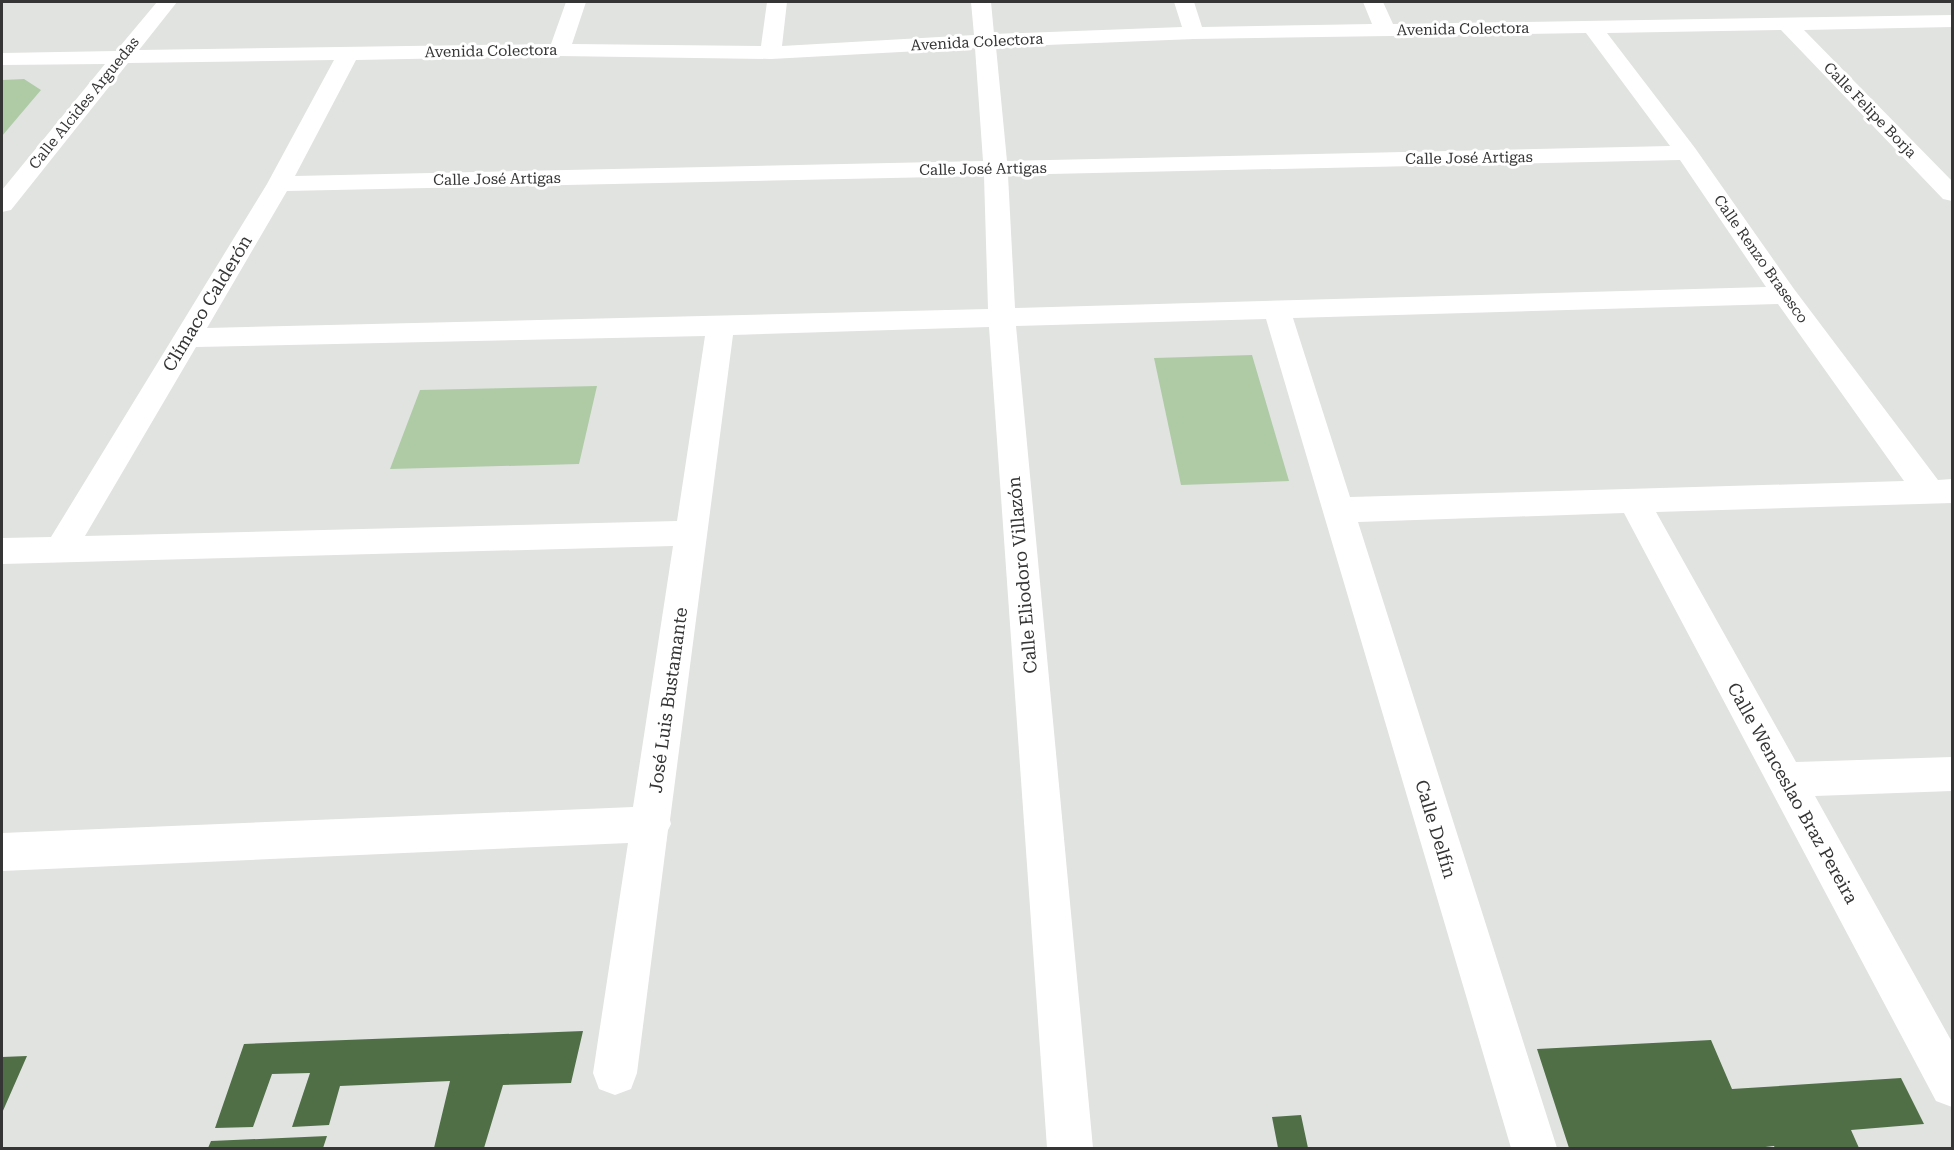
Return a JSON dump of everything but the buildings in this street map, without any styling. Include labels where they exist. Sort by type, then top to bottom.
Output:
[{"type":"street","name":"Calle Alcides Arguedas","points":[[2,205],[166,2]]},
{"type":"street","points":[[559,50],[576,2]]},
{"type":"street","points":[[771,53],[777,2]]},
{"type":"street","name":"Calle Eliodoro Villazón","points":[[981,2],[996,169],[1002,317],[1070,1149]]},
{"type":"street","points":[[1184,2],[1194,33]]},
{"type":"street","points":[[1372,2],[1386,31]]},
{"type":"street","name":"Avenida Colectora","points":[[2,59],[559,50],[771,53],[984,41],[1194,33],[1953,21]]},
{"type":"street","name":"Calle Felipe Borja","points":[[1788,25],[1953,194]]},
{"type":"street","name":"Calle Renzo Brasesco","points":[[1592,27],[1687,153],[1785,295],[1941,491]]},
{"type":"street","name":"Clímaco Calderón","points":[[61,549],[279,184],[348,54]]},
{"type":"street","name":"Calle José Artigas","points":[[279,184],[1687,153]]},
{"type":"street","points":[[185,338],[720,326],[1785,295]]},
{"type":"street","name":"Calle Delfín","points":[[1277,310],[1534,1149]]},
{"type":"street","name":"José Luis Bustamante","points":[[615,1073],[652,824],[720,326]]},
{"type":"street","points":[[1338,510],[1941,491]]},
{"type":"street","name":"Calle Wenceslao Braz Pereira","points":[[1634,500],[1953,1085]]},
{"type":"street","points":[[2,551],[691,533]]},
{"type":"street","points":[[1785,780],[1953,774]]},
{"type":"street","points":[[2,852],[652,824]]},
{"type":"green space","points":[[24,79],[41,90],[2,136],[2,80]]},
{"type":"green space","points":[[1252,355],[1289,481],[1181,485],[1154,358]]},
{"type":"green space","points":[[597,386],[579,464],[390,469],[420,390]]}]
